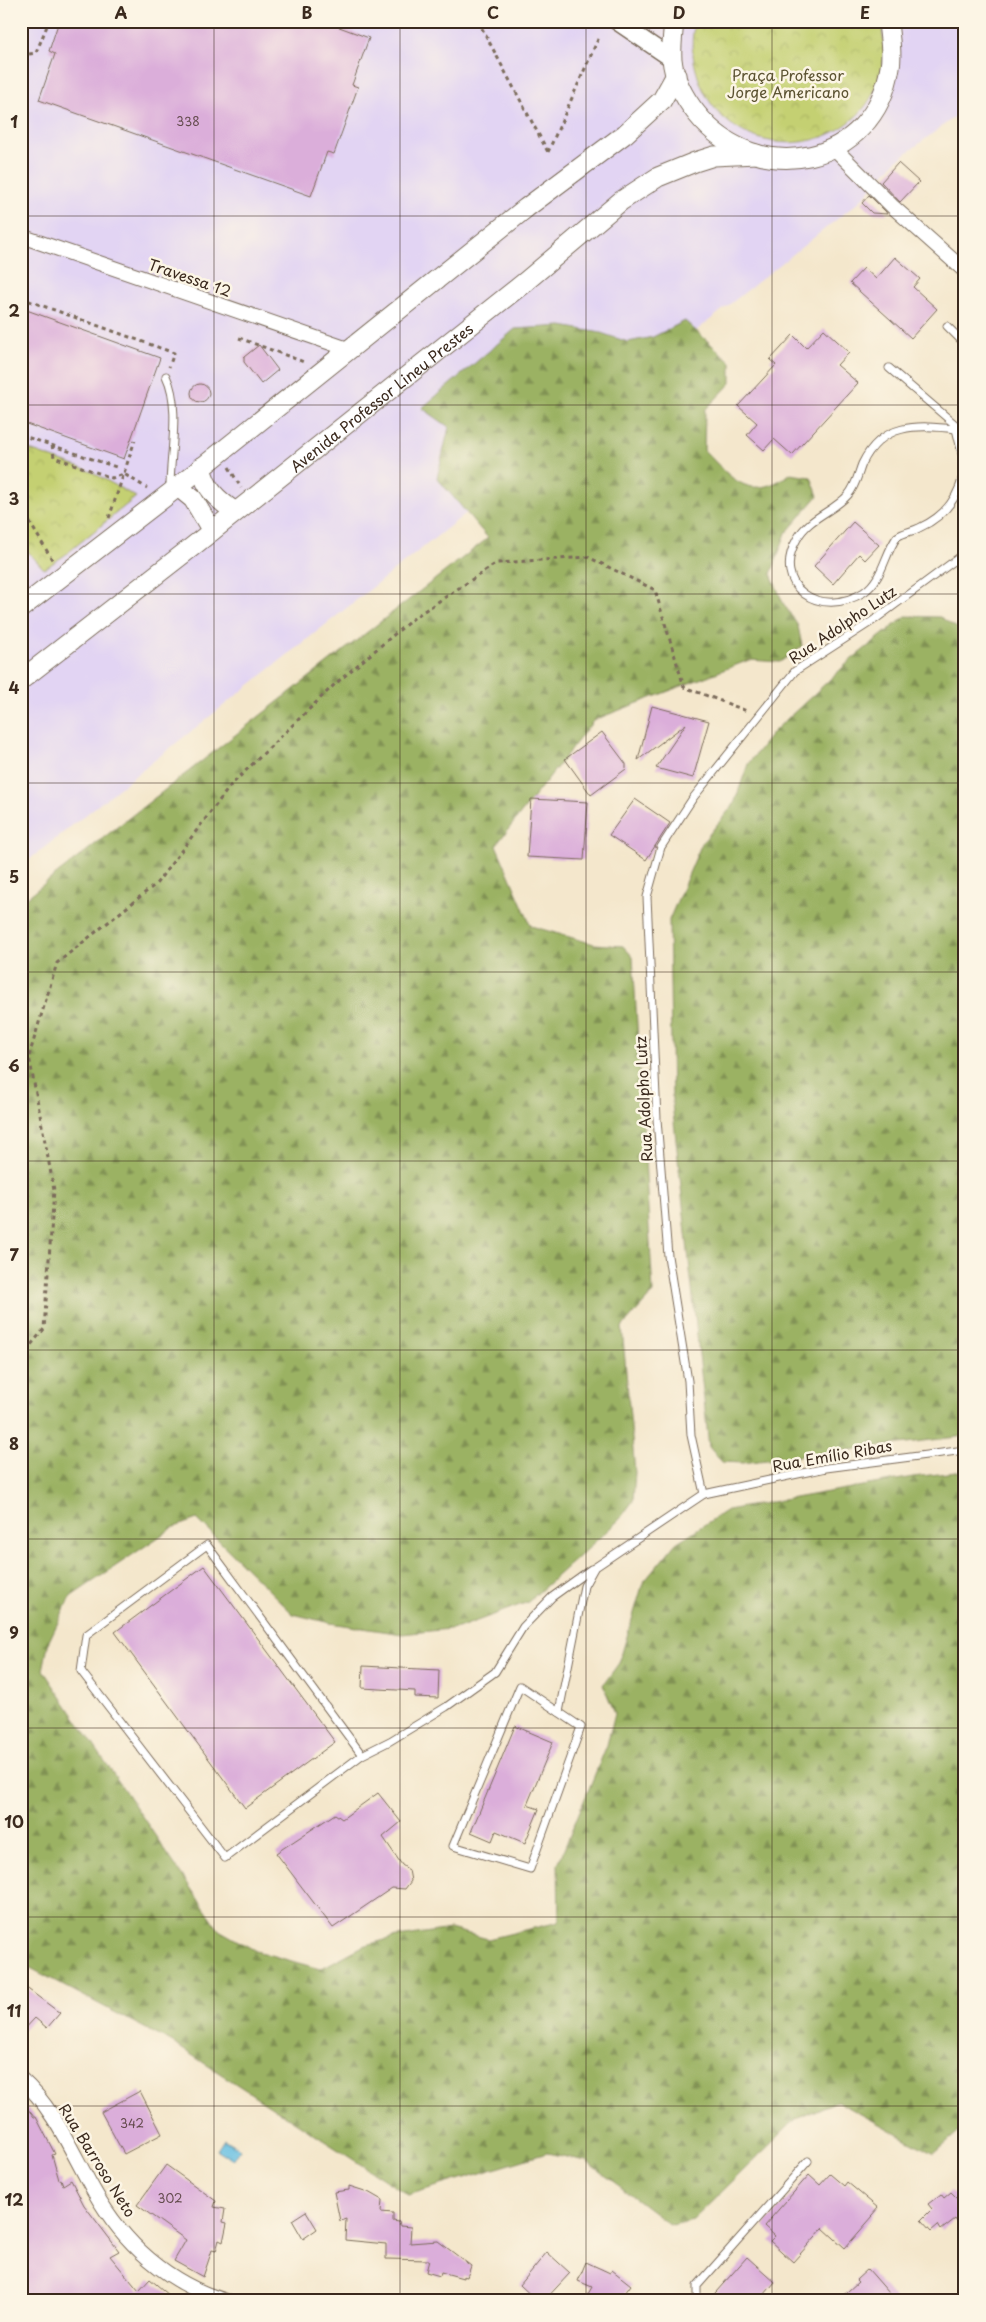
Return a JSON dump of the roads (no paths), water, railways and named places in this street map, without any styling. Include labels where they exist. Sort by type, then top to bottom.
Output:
[{"type":"main road","points":[[674,21],[674,67],[686,100],[709,129],[734,145],[756,154],[780,159],[809,157],[834,148],[853,136],[870,118],[884,92],[891,65],[888,21]]},
{"type":"main road","points":[[21,608],[170,492],[526,208],[625,134],[662,100],[674,67]]},
{"type":"main road","name":"Avenida Professor Lineu Prestes","points":[[21,680],[525,282],[621,201],[649,182],[714,156],[756,154]]},
{"type":"main road","points":[[201,467],[205,482],[212,495],[242,506]]},
{"type":"main road","points":[[170,492],[193,499],[212,531]]},
{"type":"street","points":[[616,21],[674,67]]},
{"type":"street","points":[[834,148],[882,196],[965,271]]},
{"type":"street","name":"Travessa 12","points":[[21,236],[348,349]]},
{"type":"street","name":"Rua Barroso Neto","points":[[21,2079],[36,2095],[64,2134],[103,2206],[142,2254],[190,2287],[226,2301]]},
{"type":"lane","points":[[947,326],[965,344]]},
{"type":"lane","points":[[889,368],[957,428],[965,467],[962,486],[954,500],[932,522],[897,538],[877,578],[865,591],[831,604],[813,600],[802,592],[794,582],[789,565],[791,551],[798,537],[816,517],[849,494],[871,447],[886,434],[904,428],[921,426],[957,428],[965,421]]},
{"type":"lane","points":[[166,376],[171,386],[174,407],[170,492]]},
{"type":"lane","name":"Rua Adolpho Lutz","points":[[704,1494],[691,1435],[688,1381],[668,1256],[657,1119],[647,897],[661,847],[693,798],[757,715],[795,671],[877,618],[965,553]]},
{"type":"lane","name":"Rua Emílio Ribas","points":[[704,1494],[826,1468],[965,1450]]},
{"type":"lane","points":[[362,1755],[207,1544],[86,1635],[81,1671],[225,1858],[362,1755],[446,1708],[495,1672],[523,1627],[552,1597],[704,1494]]},
{"type":"lane","points":[[559,1712],[584,1586],[594,1568]]},
{"type":"lane","points":[[520,1686],[559,1712],[581,1727],[530,1869],[453,1846],[520,1686]]},
{"type":"lane","points":[[697,2301],[697,2286],[808,2161]]},
{"type":"water","points":[[224,2139],[240,2149],[233,2160],[217,2150]]},
{"type":"park label","name":"Praça Professor Jorge Americano","points":[[788,82]]}]
